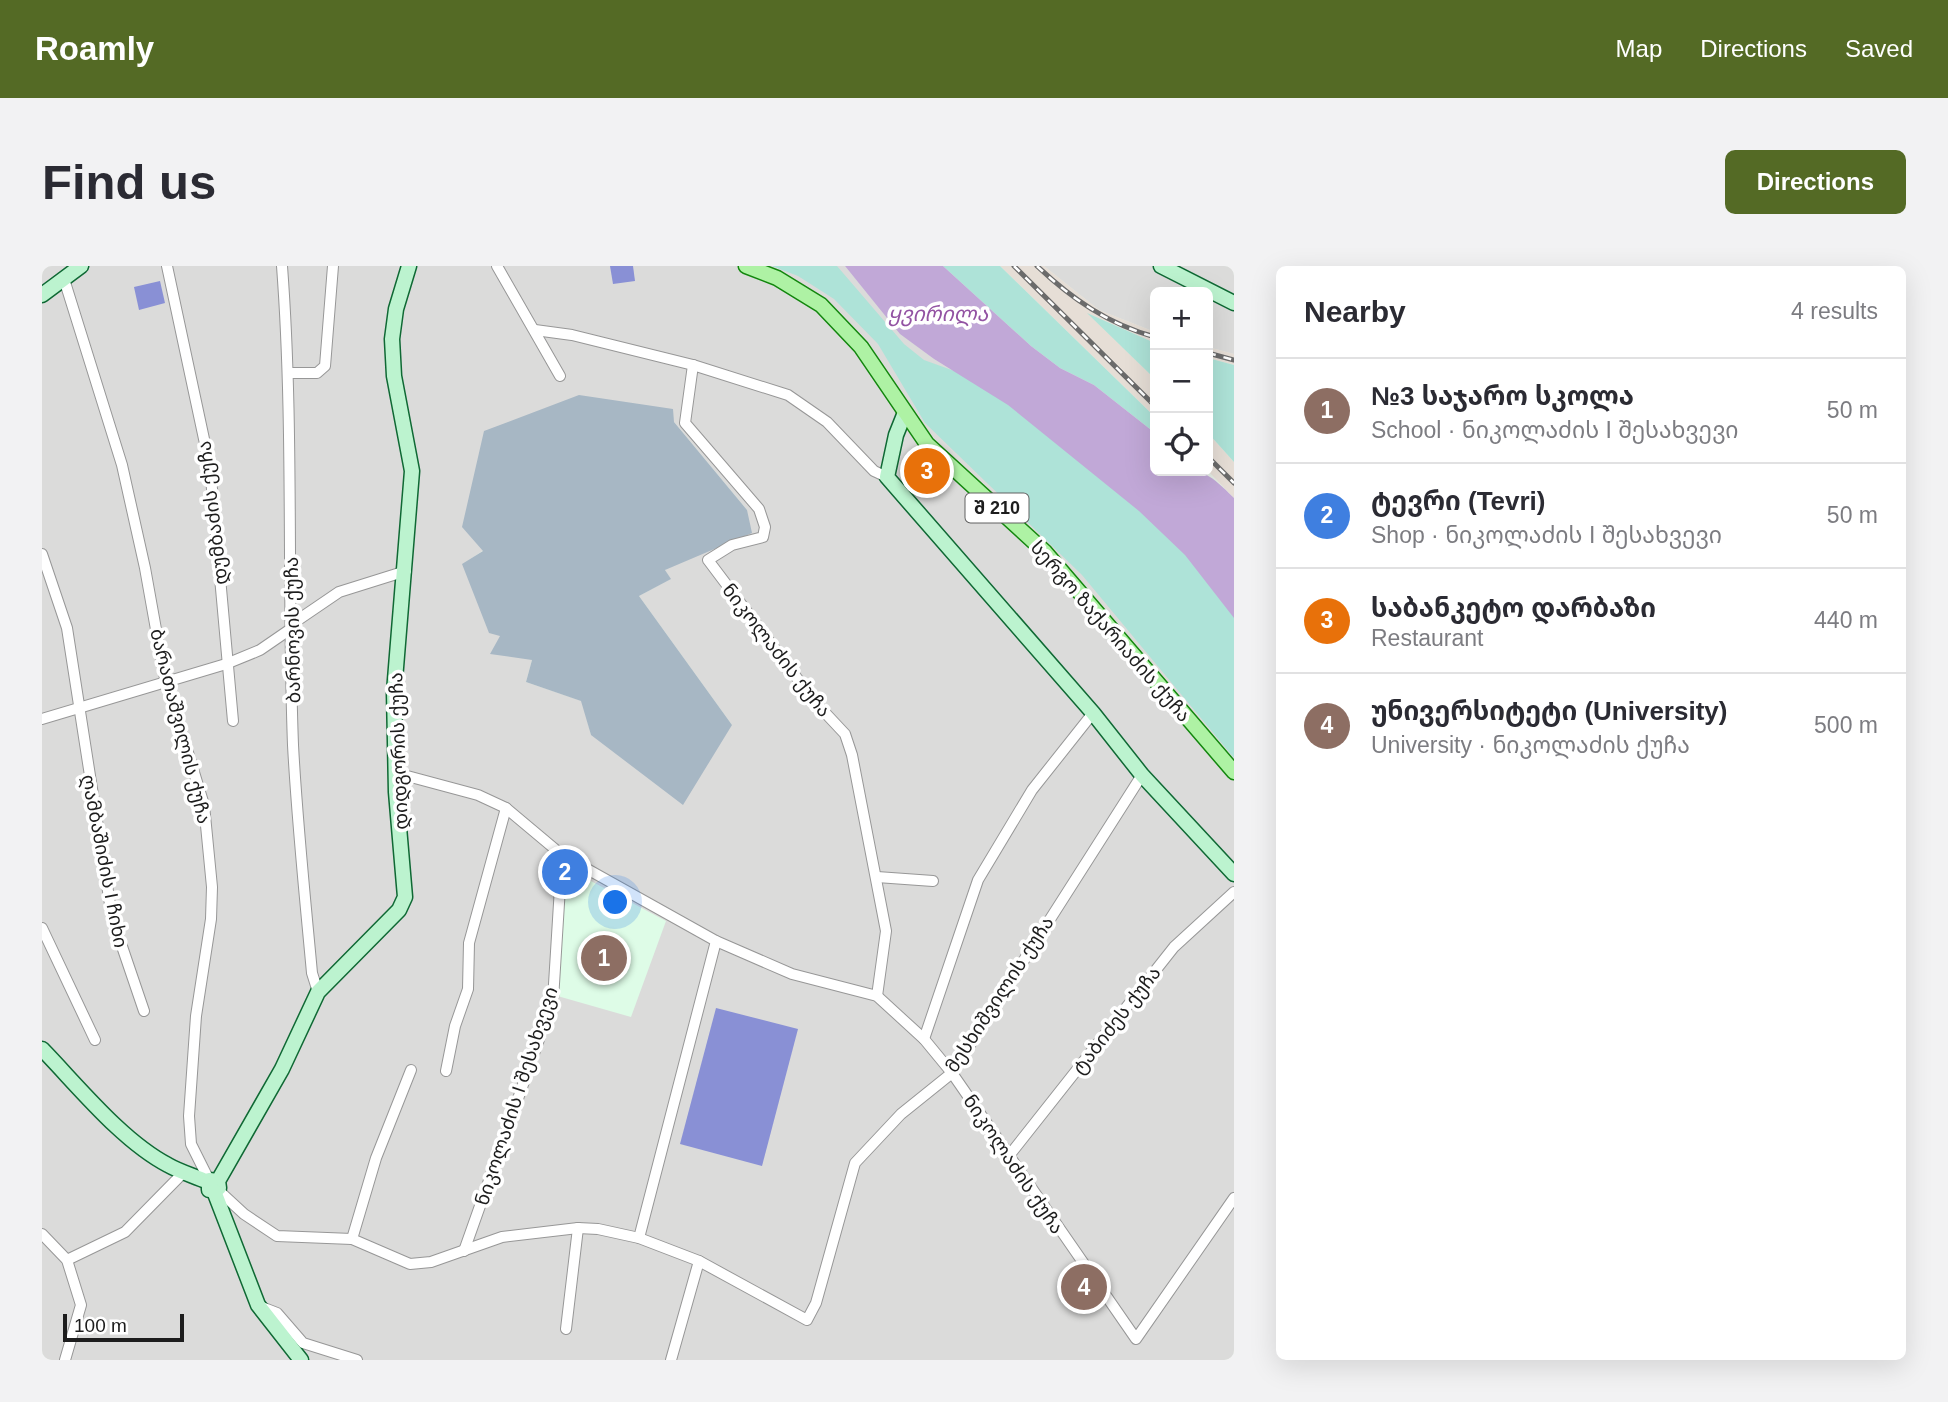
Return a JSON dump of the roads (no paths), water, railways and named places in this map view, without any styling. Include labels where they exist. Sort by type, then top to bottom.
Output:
[{"type":"main road","name":"სერგო ზაქარიაძის ქუჩა","points":[[746,266],[777,278],[821,305],[861,347],[904,415],[927,444],[1045,552],[1234,772]]},
{"type":"street","points":[[42,295],[81,266]]},
{"type":"street","name":"დუმბაძის ქუჩა","points":[[167,266],[211,467],[233,721]]},
{"type":"street","name":"ბარნოვის ქუჩა","points":[[282,266],[290,373],[293,744],[312,973],[318,992]]},
{"type":"street","points":[[290,373],[317,373],[325,366],[333,266]]},
{"type":"street","name":"დიდგორის ქუჩა","points":[[213,1185],[282,1069],[318,992],[403,904],[404,874],[396,772],[394,692],[406,572],[412,471],[394,376],[392,339],[396,309],[408,266]]},
{"type":"street","points":[[497,266],[536,330],[559,376]]},
{"type":"street","points":[[1161,266],[1234,303]]},
{"type":"street","name":"ბარათაშვილის ქუჩა","points":[[64,279],[122,465],[145,568],[166,683],[203,798],[211,871],[211,919],[196,1016],[189,1116],[191,1143],[213,1185]]},
{"type":"street","points":[[536,330],[572,335],[693,365],[788,395],[827,422],[874,471],[887,477],[1093,712],[1142,775],[1234,874]]},
{"type":"street","name":"ნიკოლაძის ქუჩა","points":[[693,365],[685,423],[759,509],[765,527],[763,537],[732,545],[708,560],[816,702],[845,734],[886,930],[877,996]]},
{"type":"street","points":[[887,477],[896,435],[904,415]]},
{"type":"street","name":"ღამბაშიძის I ჩიხი","points":[[42,554],[64,614],[112,917],[144,1011]]},
{"type":"street","points":[[42,719],[226,664],[260,650],[339,592],[406,572]]},
{"type":"street","points":[[924,1039],[978,880],[1032,790],[1093,712]]},
{"type":"street","name":"ნიკოლაძის ქუჩა","points":[[396,772],[478,795],[506,808],[562,855],[716,941],[792,974],[877,996],[924,1039],[952,1073],[1136,1339],[1234,1198]]},
{"type":"street","name":"მესხიშვილის ქუჩა","points":[[699,1261],[807,1320],[816,1303],[855,1163],[901,1114],[952,1073],[1142,775]]},
{"type":"street","points":[[446,1071],[455,1026],[468,989],[469,943],[506,808]]},
{"type":"street","name":"ნიკოლაძის I შესახვევი","points":[[464,1251],[553,1000],[562,855]]},
{"type":"street","points":[[877,877],[933,881]]},
{"type":"street","name":"ტაბიძეს ქუჩა","points":[[1008,1157],[1174,947],[1234,891]]},
{"type":"street","points":[[42,928],[95,1040]]},
{"type":"street","points":[[639,1238],[716,941]]},
{"type":"street","points":[[42,1049],[96,1108],[156,1157],[213,1185],[244,1214],[276,1236],[352,1239],[410,1264],[431,1262],[502,1237],[578,1228],[639,1238],[699,1261],[671,1360]]},
{"type":"street","points":[[352,1239],[376,1158],[411,1070]]},
{"type":"street","points":[[67,1260],[125,1232],[184,1172]]},
{"type":"street","points":[[213,1185],[258,1305],[302,1360]]},
{"type":"street","points":[[566,1329],[578,1228]]},
{"type":"street","points":[[42,1234],[67,1260],[81,1305],[65,1360]]},
{"type":"street","points":[[258,1305],[277,1313],[303,1343],[357,1360]]},
{"type":"water","name":"ყვირილა","points":[[845,266],[943,266],[1031,346],[1060,368],[1094,385],[1150,429],[1150,476],[1208,476],[1223,487],[1234,498],[1234,618],[1185,555],[1139,511],[1008,405],[934,359],[900,334]]},
{"type":"railway","points":[[1014,266],[1150,401]]},
{"type":"railway","points":[[1037,266],[1064,289],[1106,318],[1150,336]]},
{"type":"railway","points":[[1213,354],[1234,360]]},
{"type":"railway","points":[[1213,462],[1234,483]]},
{"type":"place","name":"საბანკეტო დარბაზი","points":[[927,471]]},
{"type":"place","name":"ტევრი (Tevri)","points":[[565,872]]},
{"type":"place","name":"№3 საჯარო სკოლა","points":[[604,958]]},
{"type":"place","name":"უნივერსიტეტი (University)","points":[[1084,1287]]}]
